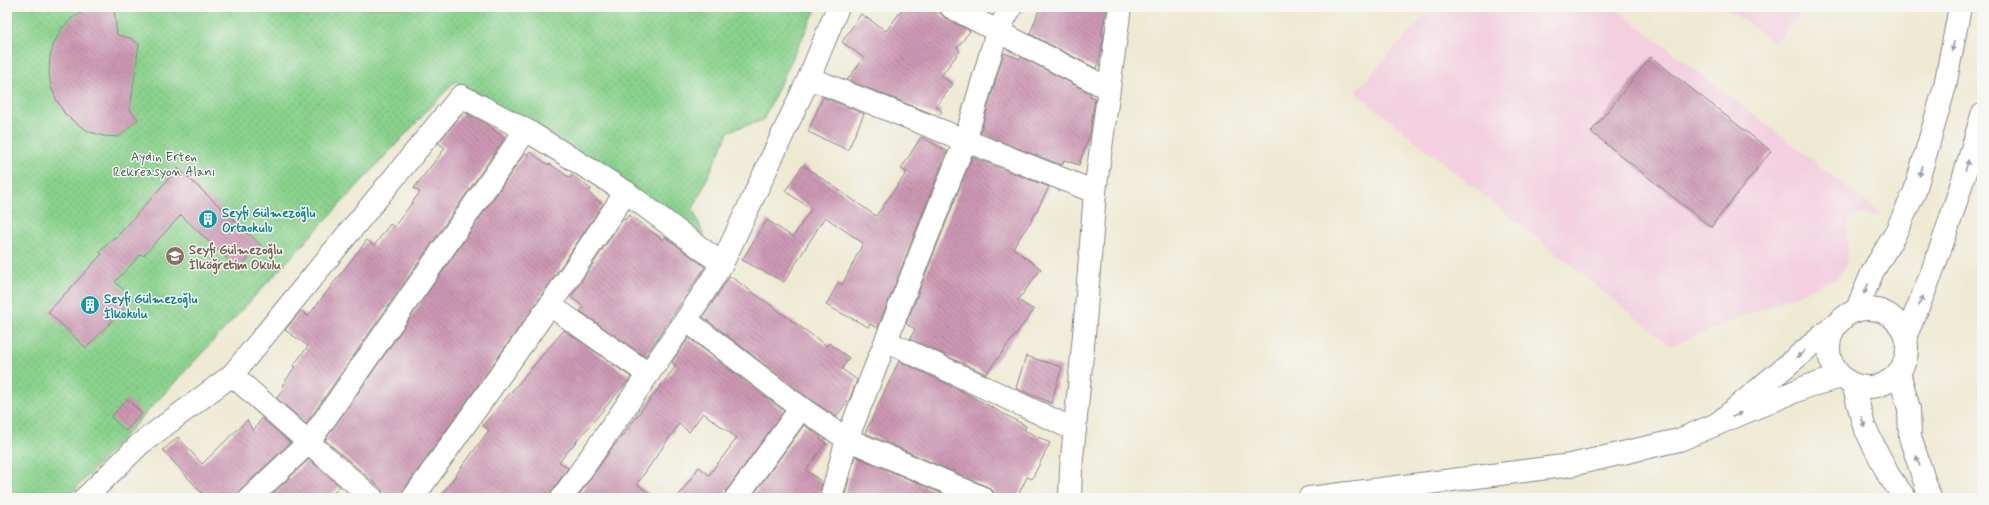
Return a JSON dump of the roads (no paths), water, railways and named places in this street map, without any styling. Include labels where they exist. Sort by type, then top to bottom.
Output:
[{"type":"street","points":[[562,498],[686,320],[722,264],[809,78],[838,7]]},
{"type":"street","points":[[951,7],[1109,90]]},
{"type":"street","points":[[831,498],[847,439],[965,141],[997,32],[1011,7]]},
{"type":"street","points":[[1070,498],[1074,430],[1084,335],[1095,192],[1120,7]]},
{"type":"street","points":[[1905,498],[1889,476],[1864,426],[1847,381],[1834,367],[1830,349],[1834,330],[1848,316],[1894,236],[1915,191],[1945,86],[1960,7]]},
{"type":"street","points":[[809,78],[1095,192]]},
{"type":"street","points":[[85,498],[140,444],[232,375],[460,96],[526,130],[626,192],[722,264]]},
{"type":"street","points":[[1905,337],[1924,296],[1944,240],[1982,115]]},
{"type":"street","points":[[250,498],[309,442],[526,130]]},
{"type":"street","points":[[413,498],[550,305],[626,192]]},
{"type":"street","points":[[550,305],[648,374]]},
{"type":"street","points":[[1309,498],[1571,465],[1679,440],[1808,386],[1847,381],[1865,387],[1878,386],[1890,381],[1899,372],[1905,361],[1907,349],[1905,337],[1896,321],[1880,311],[1868,309],[1848,316],[1717,424]]},
{"type":"street","points":[[686,320],[801,408],[847,439],[983,498]]},
{"type":"street","points":[[886,341],[1074,430]]},
{"type":"street","points":[[1899,372],[1909,410],[1910,437],[1930,498]]},
{"type":"street","points":[[232,375],[372,498]]},
{"type":"street","points":[[736,498],[801,408]]},
{"type":"place","name":"Seyfi Gülmezoğlu Ortaokulu","points":[[208,219]]},
{"type":"place","name":"Seyfi Gülmezoğlu İlköğretim Okulu","points":[[175,256]]},
{"type":"place","name":"Seyfi Gülmezoğlu İlkokulu","points":[[90,305]]},
{"type":"park label","name":"Aydın Erten Rekreasyon Alanı","points":[[164,164]]}]
